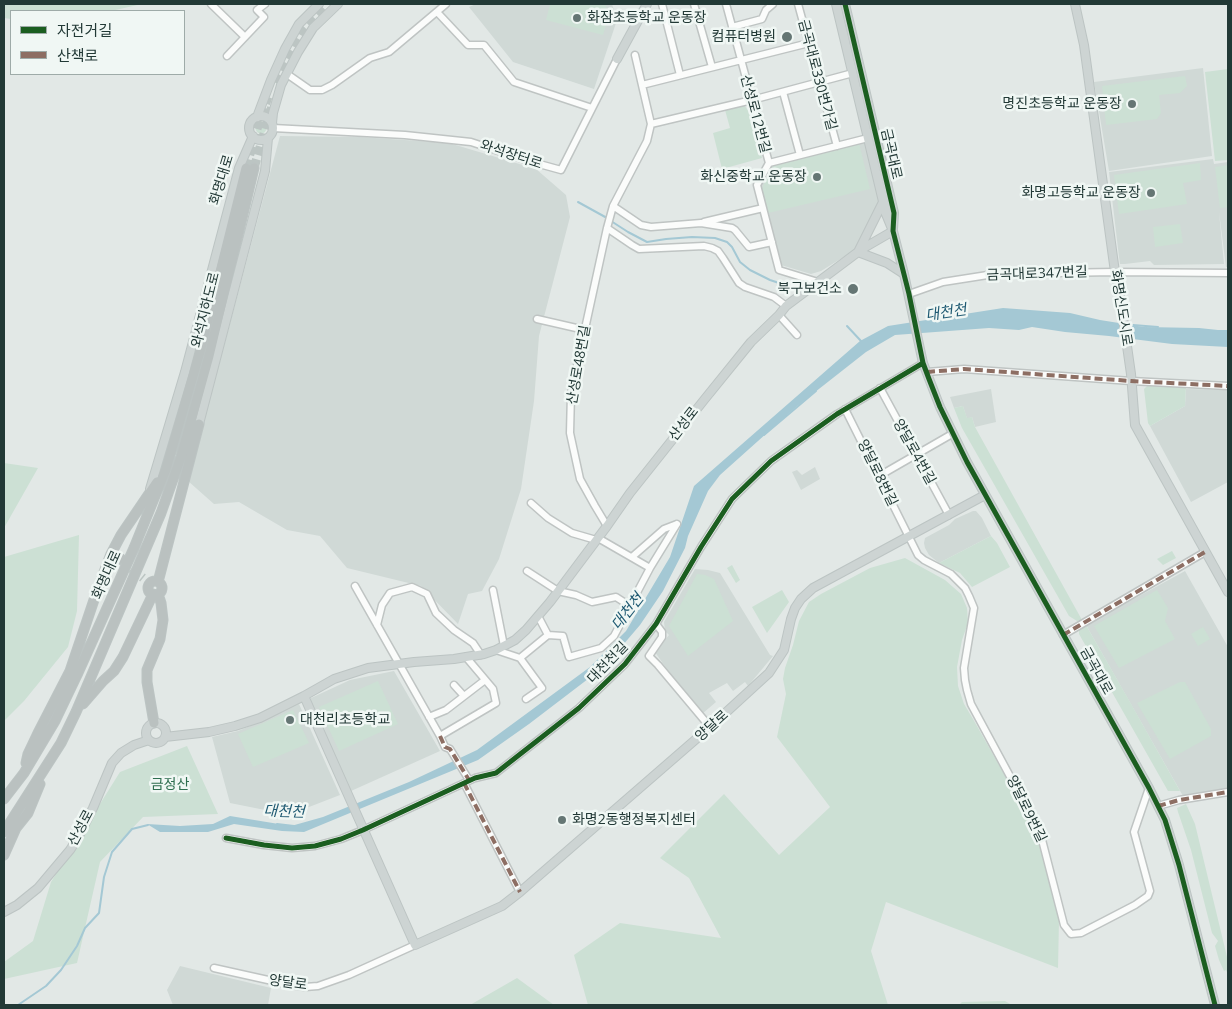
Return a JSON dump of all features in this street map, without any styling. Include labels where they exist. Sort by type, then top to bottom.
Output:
[{"type":"highway","name":"와석지하도로","points":[[181,457],[208,356],[250,168],[201,348]]},
{"type":"highway","name":"화명대로","points":[[4,799],[24,773],[50,729],[77,675],[134,548],[166,470],[201,348]]},
{"type":"highway","points":[[181,457],[199,424]]},
{"type":"highway","points":[[76,712],[114,671],[145,613],[156,594],[162,588],[161,584],[150,581],[199,424]]},
{"type":"highway","name":"화명대로","points":[[4,832],[61,743],[76,712],[161,513],[181,457]]},
{"type":"highway","points":[[24,773],[28,754],[70,672],[111,554],[121,535],[166,470]]},
{"type":"highway","points":[[111,554],[121,560]]},
{"type":"highway","points":[[154,723],[146,670],[160,639],[163,620],[161,603],[156,594]]},
{"type":"highway","points":[[145,613],[151,607],[160,607],[162,609]]},
{"type":"highway","points":[[4,855],[16,828],[28,813],[45,769]]},
{"type":"highway","points":[[4,794],[12,788]]},
{"type":"main road","points":[[319,4],[300,24],[285,49],[257,117],[250,126],[252,136],[257,139],[263,140],[272,134],[273,113],[281,86],[298,52],[313,28],[338,4]]},
{"type":"main road","name":"와석장터로","points":[[617,59],[647,4]]},
{"type":"main road","name":"금곡대로","points":[[836,4],[886,214],[893,231],[909,294],[923,362],[940,407],[952,434],[985,495],[1149,788],[1164,820],[1179,865],[1215,1005]]},
{"type":"main road","name":"금곡대로","points":[[845,4],[894,213],[893,231]]},
{"type":"main road","name":"화명신도시로","points":[[1076,4],[1084,45],[1119,290],[1131,377],[1135,425],[1228,592]]},
{"type":"main road","points":[[257,117],[268,119],[273,126]]},
{"type":"main road","name":"화명대로","points":[[149,494],[184,372],[238,168],[252,136]]},
{"type":"main road","points":[[199,424],[265,171],[268,138]]},
{"type":"main road","points":[[883,202],[858,252],[887,263],[904,274]]},
{"type":"main road","name":"산성로","points":[[165,736],[209,732],[260,718],[304,696],[334,678],[368,668],[454,660],[481,655],[515,640],[526,630],[558,591],[630,493],[751,342],[786,306],[858,252],[893,231]]},
{"type":"main road","name":"양달로","points":[[414,945],[502,906],[770,674],[784,650],[795,608],[801,599],[813,588],[985,495]]},
{"type":"main road","points":[[304,696],[414,945]]},
{"type":"main road","points":[[158,723],[164,726],[166,730],[165,736],[164,740],[158,743],[151,742],[146,735],[146,729],[151,724],[158,723]]},
{"type":"main road","name":"산성로","points":[[4,912],[17,905],[38,888],[70,850],[93,808],[112,763],[121,753],[134,745],[149,740]]},
{"type":"street","points":[[212,4],[245,37]]},
{"type":"street","points":[[227,56],[264,17],[257,10],[265,4]]},
{"type":"street","points":[[287,74],[310,90],[322,90],[370,58],[390,52],[446,4]]},
{"type":"street","points":[[662,4],[680,75]]},
{"type":"street","points":[[694,4],[712,67]]},
{"type":"street","name":"산성로12번길","points":[[726,4],[769,163],[757,185],[779,270],[818,282]]},
{"type":"street","points":[[760,4],[766,10]]},
{"type":"street","points":[[732,27],[762,19],[766,10],[773,4]]},
{"type":"street","name":"금곡대로330번가길","points":[[798,4],[837,146]]},
{"type":"street","points":[[437,12],[468,45],[484,45],[514,82],[592,108]]},
{"type":"street","points":[[642,85],[809,43]]},
{"type":"street","points":[[635,55],[651,124],[853,74]]},
{"type":"street","name":"와석장터로","points":[[273,126],[404,135],[471,142],[561,170],[617,59]]},
{"type":"street","points":[[783,92],[800,155]]},
{"type":"street","name":"산성로48번길","points":[[607,526],[580,479],[570,433],[571,393],[613,206],[647,141],[651,124]]},
{"type":"street","name":"금곡대로330번가길","points":[[769,163],[868,138]]},
{"type":"street","points":[[613,206],[641,225],[651,226],[701,223],[763,208]]},
{"type":"street","points":[[701,223],[732,228],[736,230],[749,247],[772,242]]},
{"type":"street","points":[[607,228],[639,249],[704,246],[712,248],[718,252],[740,283],[745,287],[774,297],[786,306]]},
{"type":"street","name":"금곡대로347번길","points":[[909,294],[943,282],[994,274],[1228,273]]},
{"type":"street","points":[[779,315],[797,335]]},
{"type":"street","points":[[537,319],[585,330]]},
{"type":"street","name":"대천천길","points":[[226,838],[264,846],[292,848],[315,846],[342,838],[466,780],[496,773],[579,708],[625,664],[656,624],[701,547],[732,499],[771,461],[846,409],[923,362]]},
{"type":"street","points":[[927,372],[964,369],[1131,377],[1228,386]]},
{"type":"street","name":"양달로4번길","points":[[880,388],[949,515]]},
{"type":"street","name":"양달로8번길","points":[[846,409],[908,536]]},
{"type":"street","points":[[879,476],[952,434]]},
{"type":"street","points":[[531,503],[548,518],[572,533],[597,539],[650,568]]},
{"type":"street","points":[[520,658],[548,635],[563,636],[569,657],[601,648],[614,636],[650,568],[677,524],[664,528],[632,557]]},
{"type":"street","name":"양달로9번길","points":[[908,536],[918,555],[951,574],[965,588],[974,608],[964,668],[971,704],[1040,832],[1064,925],[1071,934],[1081,932],[1135,905],[1148,896],[1150,891],[1134,832],[1149,788]]},
{"type":"street","points":[[1064,635],[1205,552]]},
{"type":"street","points":[[526,571],[558,591],[576,595],[592,602],[616,597],[630,606]]},
{"type":"street","points":[[355,586],[445,747],[453,753],[520,892]]},
{"type":"street","points":[[377,625],[382,605],[390,593],[412,587],[427,594],[436,613],[454,630],[473,643],[481,655]]},
{"type":"street","points":[[493,590],[504,646]]},
{"type":"street","points":[[538,616],[548,635]]},
{"type":"street","name":"대천천길","points":[[656,624],[662,632],[662,637],[649,656],[710,727]]},
{"type":"street","points":[[639,646],[649,656]]},
{"type":"street","points":[[496,650],[520,658],[542,688],[526,698]]},
{"type":"street","points":[[440,736],[496,703],[493,690],[466,657]]},
{"type":"street","points":[[429,717],[446,710],[485,680]]},
{"type":"street","points":[[454,685],[464,696]]},
{"type":"street","points":[[1142,804],[1228,792]]},
{"type":"street","name":"양달로","points":[[214,968],[286,984],[305,987],[318,986],[349,975],[414,945]]},
{"type":"shaded area","points":[[476,4],[612,4],[617,20],[594,89],[513,62],[469,7]]},
{"type":"shaded area","points":[[1203,68],[1212,156],[1109,171],[1094,82]]},
{"type":"shaded area","points":[[280,136],[360,137],[449,143],[536,169],[566,195],[570,217],[539,336],[534,401],[521,489],[499,559],[482,591],[468,594],[458,624],[421,586],[347,568],[320,536],[287,530],[239,502],[214,504],[188,481]]},
{"type":"shaded area","points":[[866,142],[879,200],[855,250],[821,271],[811,274],[781,265],[759,186],[770,165]]},
{"type":"shaded area","points":[[1213,159],[1214,164],[1228,162],[1228,267],[1226,267],[1219,212],[1224,264],[1154,265],[1150,261],[1120,264],[1109,172]]},
{"type":"shaded area","points":[[991,389],[996,422],[975,427],[972,417],[967,419],[963,406],[954,408],[950,397]]},
{"type":"shaded area","points":[[1186,389],[1228,390],[1228,482],[1191,502],[1150,426],[1185,406]]},
{"type":"shaded area","points":[[815,467],[820,479],[801,490],[792,472],[797,470],[802,475]]},
{"type":"shaded area","points":[[976,511],[982,518],[991,536],[939,563],[929,555],[925,548],[925,538],[949,525],[955,519]]},
{"type":"shaded area","points":[[695,569],[720,573],[770,655],[773,656],[748,686],[745,682],[733,691],[727,683],[709,693],[716,702],[702,714],[655,652],[669,635],[665,631],[664,622]]},
{"type":"shaded area","points":[[1185,571],[1228,647],[1228,789],[1183,796],[1086,625]]},
{"type":"shaded area","points":[[394,671],[440,751],[351,791],[309,699],[350,680]]},
{"type":"shaded area","name":"대천리초등학교","points":[[299,704],[340,795],[309,807],[275,812],[230,803],[212,737],[238,731]]},
{"type":"shaded area","points":[[180,966],[271,988],[268,1005],[173,1005],[167,990]]},
{"type":"green space","points":[[4,4],[142,4],[115,10],[10,10],[10,19],[4,18]]},
{"type":"green space","name":"화잠초등학교 운동장","points":[[550,4],[605,4],[609,15],[603,35],[546,20]]},
{"type":"green space","points":[[1228,69],[1228,160],[1215,161],[1205,72]]},
{"type":"green space","name":"명진초등학교 운동장","points":[[1185,76],[1187,86],[1180,93],[1159,95],[1161,113],[1157,119],[1106,125],[1102,86]]},
{"type":"green space","points":[[744,105],[750,113],[762,158],[722,169],[713,133],[730,128],[725,110]]},
{"type":"green space","points":[[261,122],[267,128],[261,134],[255,128]]},
{"type":"green space","name":"화신중학교 운동장","points":[[859,143],[870,189],[768,213],[762,188],[773,166]]},
{"type":"green space","name":"화명고등학교 운동장","points":[[1200,163],[1201,180],[1183,183],[1187,204],[1119,214],[1114,175]]},
{"type":"green space","points":[[1228,165],[1228,207],[1220,208],[1215,167]]},
{"type":"green space","points":[[1180,224],[1183,243],[1155,247],[1153,227]]},
{"type":"green space","points":[[1148,385],[1186,386],[1185,406],[1150,426],[1144,389]]},
{"type":"green space","points":[[963,406],[967,418],[972,417],[975,427],[1082,620],[1077,621],[1069,616],[962,428],[954,408]]},
{"type":"green space","points":[[4,463],[38,468],[4,528]]},
{"type":"green space","points":[[79,535],[77,611],[68,647],[24,701],[4,721],[4,557]]},
{"type":"green space","points":[[991,536],[1010,567],[972,587],[960,573],[939,563]]},
{"type":"green space","points":[[1172,551],[1176,558],[1163,565],[1157,559]]},
{"type":"green space","points":[[905,558],[945,580],[961,594],[967,608],[968,623],[962,640],[957,667],[958,686],[964,704],[1039,836],[1059,920],[1058,968],[886,902],[871,951],[888,1005],[588,1005],[574,955],[620,923],[721,938],[689,878],[660,858],[724,794],[779,855],[830,807],[777,737],[786,694],[783,679],[785,668],[799,621],[809,602],[821,594],[870,568]]},
{"type":"green space","points":[[732,565],[740,580],[736,583],[727,568]]},
{"type":"green space","points":[[697,574],[714,579],[733,621],[688,656],[669,626]]},
{"type":"green space","points":[[782,590],[789,602],[767,633],[752,607]]},
{"type":"green space","points":[[1157,590],[1168,608],[1165,621],[1175,639],[1119,668],[1094,626]]},
{"type":"green space","points":[[1086,625],[1180,791],[1168,791],[1079,634],[1079,629]]},
{"type":"green space","points":[[1203,627],[1210,639],[1198,646],[1191,634]]},
{"type":"green space","points":[[378,681],[398,724],[339,751],[319,707]]},
{"type":"green space","points":[[1180,682],[1185,682],[1211,729],[1211,736],[1170,759],[1137,703]]},
{"type":"green space","points":[[293,710],[309,743],[253,767],[238,734]]},
{"type":"green space","name":"금정산","points":[[187,746],[218,814],[143,817],[100,862],[77,963],[4,979],[4,962],[33,941],[51,882],[120,772]]},
{"type":"green space","points":[[1186,804],[1195,824],[1228,961],[1228,974],[1226,970],[1224,971],[1219,960],[1215,946],[1218,941],[1212,933],[1191,850],[1177,808]]},
{"type":"green space","points":[[517,978],[554,1005],[470,1005]]},
{"type":"green space","points":[[1005,1001],[1012,1005],[959,1005],[962,1002]]},
{"type":"water","name":"대천천","points":[[1003,308],[1070,313],[1144,327],[1228,330],[1228,347],[1172,344],[1032,327],[1019,330],[989,328],[895,335],[866,352],[796,407],[720,475],[708,491],[688,536],[685,548],[663,591],[640,625],[605,666],[478,760],[304,832],[282,831],[234,824],[208,832],[160,832],[147,824],[180,826],[213,824],[230,816],[291,826],[323,817],[409,782],[477,750],[590,667],[626,631],[670,557],[694,486],[860,341],[888,326]]},
{"type":"waterway","points":[[578,202],[607,218]]},
{"type":"waterway","points":[[611,221],[647,242],[692,237],[715,238],[727,242],[740,262],[750,270],[770,280],[797,289]]},
{"type":"waterway","name":"대천천","points":[[1133,325],[1158,327]]},
{"type":"waterway","points":[[847,326],[861,341]]},
{"type":"waterway","name":"대천천","points":[[764,435],[816,391]]},
{"type":"waterway","name":"대천천","points":[[277,824],[294,826]]},
{"type":"waterway","name":"대천천","points":[[18,1005],[46,986],[61,970],[77,946],[85,928],[99,913],[104,877],[112,852],[132,829],[148,825]]},
{"type":"tunnel","points":[[274,82],[303,27],[325,4]]},
{"type":"tunnel","points":[[246,168],[268,97]]},
{"type":"tunnel","points":[[254,168],[272,106]]},
{"type":"tunnel","points":[[121,560],[143,578]]},
{"type":"marked path","points":[[927,372],[964,369],[1228,386]]},
{"type":"marked path","points":[[1063,635],[1205,552]]},
{"type":"marked path","points":[[440,736],[445,747],[450,749],[469,780]]},
{"type":"marked path","points":[[464,783],[520,892]]},
{"type":"marked path","points":[[1158,806],[1179,800],[1228,792]]},
{"type":"cycle path","points":[[845,4],[894,213],[893,231],[909,294],[923,363],[940,407],[967,462],[1165,820],[1179,865],[1215,1005]]},
{"type":"cycle path","points":[[226,838],[292,848],[315,846],[341,839],[475,778],[496,773],[579,708],[625,664],[656,624],[701,547],[732,499],[771,461],[837,414],[923,363]]},
{"type":"place","name":"화잠초등학교 운동장","points":[[577,18]]},
{"type":"place","name":"컴퓨터병원","points":[[787,37]]},
{"type":"place","name":"명진초등학교 운동장","points":[[1132,104]]},
{"type":"place","name":"화신중학교 운동장","points":[[817,177]]},
{"type":"place","name":"화명고등학교 운동장","points":[[1151,193]]},
{"type":"place","name":"북구보건소","points":[[853,289]]},
{"type":"place","name":"대천리초등학교","points":[[290,720]]},
{"type":"place","name":"화명2동행정복지센터","points":[[562,820]]}]
